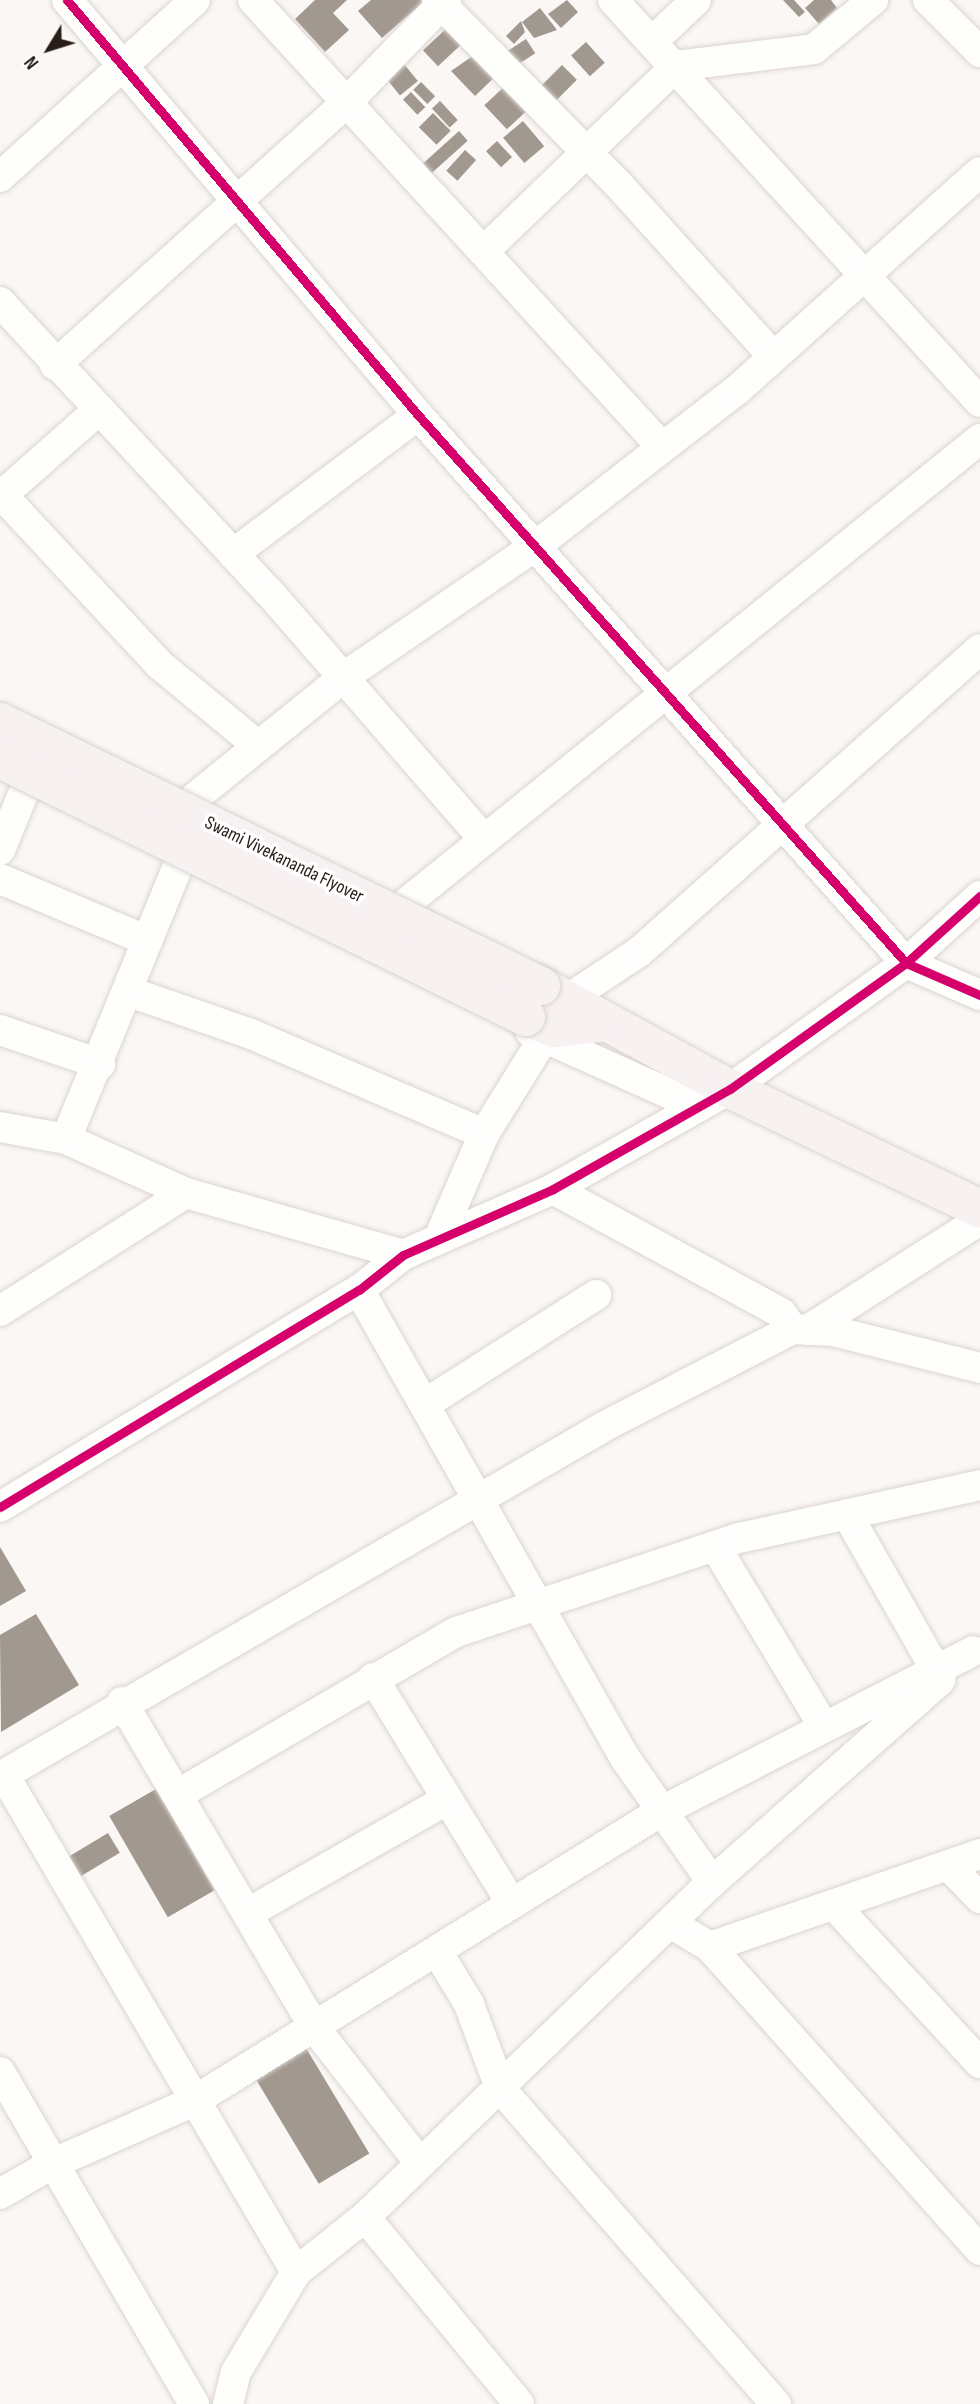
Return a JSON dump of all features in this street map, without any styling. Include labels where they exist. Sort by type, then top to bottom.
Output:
[{"type":"main road","name":"Swami Vivekananda Flyover","points":[[0,722],[547,1014]]},
{"type":"main road","name":"Swami Vivekananda Flyover","points":[[0,759],[547,1014]]},
{"type":"main road","points":[[547,1014],[598,1023],[715,1098],[980,1209]]},
{"type":"street","points":[[67,0],[118,68],[418,415],[537,545],[906,963],[980,995]]},
{"type":"street","points":[[0,177],[195,0]]},
{"type":"street","points":[[253,0],[661,446]]},
{"type":"street","points":[[613,0],[677,65],[866,271],[980,402]]},
{"type":"street","points":[[653,41],[696,0]]},
{"type":"street","points":[[484,251],[590,155],[677,65],[814,49],[873,0]]},
{"type":"street","points":[[928,0],[980,52]]},
{"type":"street","points":[[55,365],[232,200],[348,101],[441,2],[590,155],[773,356]]},
{"type":"street","points":[[142,843],[256,744],[344,677],[537,545],[661,446],[773,356],[980,172]]},
{"type":"street","points":[[0,302],[96,412],[233,554],[484,838]]},
{"type":"street","points":[[96,412],[1,496],[160,665],[256,744]]},
{"type":"street","points":[[233,554],[418,415]]},
{"type":"street","points":[[355,946],[664,690],[980,439]]},
{"type":"street","points":[[439,1238],[484,1134],[547,1014],[639,952],[980,649]]},
{"type":"street","points":[[0,850],[13,781],[355,946],[547,1014],[715,1098]]},
{"type":"street","points":[[66,1139],[180,861]]},
{"type":"street","points":[[0,880],[148,941]]},
{"type":"street","points":[[0,1507],[359,1290],[403,1255],[553,1189],[715,1098],[906,963],[980,896]]},
{"type":"street","points":[[127,991],[251,1034],[484,1134]]},
{"type":"street","points":[[0,1030],[98,1064]]},
{"type":"street","points":[[0,1127],[66,1139],[186,1193],[403,1255]]},
{"type":"street","points":[[553,1189],[781,1313],[801,1329],[980,1368]]},
{"type":"street","points":[[0,1311],[186,1193]]},
{"type":"street","points":[[296,2273],[2,1776],[122,1702],[478,1500],[801,1329],[980,1220]]},
{"type":"street","points":[[359,1290],[660,1812],[712,1882]]},
{"type":"street","points":[[425,1404],[596,1295]]},
{"type":"street","points":[[177,1795],[373,1678],[456,1632],[715,1546],[980,1485]]},
{"type":"street","points":[[847,1514],[936,1670]]},
{"type":"street","points":[[715,1546],[824,1727]]},
{"type":"street","points":[[0,2194],[52,2164],[194,2101],[438,1953],[509,1901],[660,1812],[977,1648]]},
{"type":"street","points":[[202,2404],[236,2372],[296,2273],[365,2217],[419,2162],[672,1924],[712,1882],[977,1648]]},
{"type":"street","points":[[373,1678],[509,1901]]},
{"type":"street","points":[[122,1702],[314,2028],[419,2162]]},
{"type":"street","points":[[248,1913],[446,1800]]},
{"type":"street","points":[[710,1947],[980,1854]]},
{"type":"street","points":[[949,1866],[980,1898]]},
{"type":"street","points":[[834,1905],[980,2063]]},
{"type":"street","points":[[672,1924],[710,1947],[980,2250]]},
{"type":"street","points":[[438,1953],[469,2004],[500,2088],[776,2404]]},
{"type":"street","points":[[0,2072],[194,2404]]},
{"type":"street","points":[[365,2217],[519,2404]]},
{"type":"street","points":[[228,2404],[236,2372]]},
{"type":"building","points":[[315,0],[347,0],[333,13],[349,30],[325,52],[295,19]]},
{"type":"building","points":[[371,0],[426,0],[382,38],[358,11]]},
{"type":"building","points":[[567,0],[578,12],[561,28],[548,14]]},
{"type":"building","points":[[783,0],[794,0],[805,12],[799,17]]},
{"type":"building","points":[[814,0],[831,0],[837,8],[819,24],[805,8]]},
{"type":"building","points":[[540,8],[557,30],[534,38],[522,22]]},
{"type":"building","points":[[521,21],[525,32],[514,44],[506,36]]},
{"type":"building","points":[[450,25],[465,41],[438,66],[423,50]]},
{"type":"building","points":[[526,39],[535,53],[516,66],[507,52]]},
{"type":"building","points":[[586,42],[605,63],[590,76],[571,55]]},
{"type":"building","points":[[480,51],[499,73],[475,96],[451,71]]},
{"type":"building","points":[[404,64],[418,81],[400,96],[386,78]]},
{"type":"building","points":[[562,65],[577,80],[556,101],[541,86]]},
{"type":"building","points":[[421,82],[435,96],[427,104],[413,90]]},
{"type":"building","points":[[507,84],[530,108],[507,129],[484,105]]},
{"type":"building","points":[[411,92],[425,107],[417,115],[403,100]]},
{"type":"building","points":[[440,101],[458,120],[450,128],[432,109]]},
{"type":"building","points":[[433,113],[451,131],[437,145],[419,127]]},
{"type":"building","points":[[523,121],[544,146],[524,163],[503,138]]},
{"type":"building","points":[[459,131],[468,141],[430,175],[421,165]]},
{"type":"building","points":[[497,141],[512,157],[501,167],[486,151]]},
{"type":"building","points":[[465,150],[476,160],[457,181],[446,171]]},
{"type":"building","points":[[0,1547],[26,1591],[0,1606]]},
{"type":"building","points":[[36,1614],[79,1685],[1,1732],[0,1635]]},
{"type":"building","points":[[156,1789],[214,1890],[168,1917],[109,1816]]},
{"type":"building","points":[[108,1833],[120,1853],[76,1879],[64,1859]]},
{"type":"building","points":[[306,2048],[369,2153],[319,2184],[255,2078]]},
{"type":"cycle path","points":[[67,0],[418,415],[906,963],[980,995]]},
{"type":"cycle path","points":[[0,1507],[359,1290],[403,1255],[553,1189],[730,1089],[906,963],[980,896]]}]
